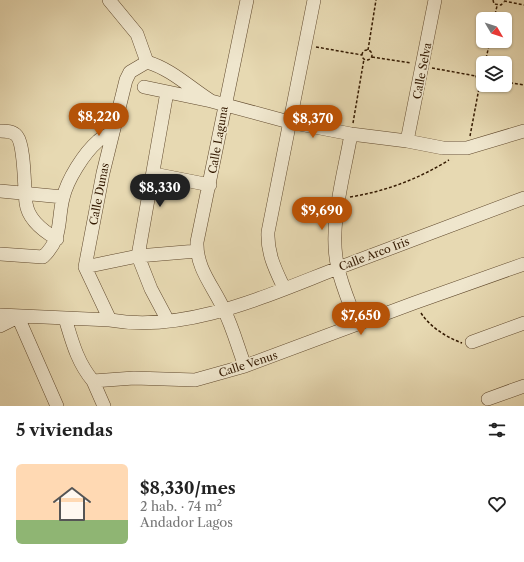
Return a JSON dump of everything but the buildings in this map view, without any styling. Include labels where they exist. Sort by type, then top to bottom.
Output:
[{"type":"street","points":[[109,0],[137,34],[147,62],[166,69],[192,89],[211,101]]},
{"type":"street","name":"Calle Laguna","points":[[244,366],[224,310],[200,267],[197,242],[247,0]]},
{"type":"street","points":[[284,288],[271,260],[268,245],[268,232],[314,0]]},
{"type":"street","name":"Calle Selva","points":[[407,141],[435,0]]},
{"type":"street","name":"Calle Dunas","points":[[85,267],[102,173],[114,132],[126,80],[130,72],[147,62]]},
{"type":"street","points":[[144,87],[211,101],[289,122],[351,134],[407,141],[443,148],[467,148],[524,131]]},
{"type":"street","points":[[167,92],[154,174],[138,256],[151,289],[168,321]]},
{"type":"street","points":[[0,131],[11,132],[17,136],[20,146],[26,204],[34,220],[43,232],[56,239]]},
{"type":"street","points":[[0,254],[43,257],[54,248],[63,197],[79,165],[88,151],[98,140],[114,132]]},
{"type":"street","points":[[351,134],[334,231],[338,268],[357,324]]},
{"type":"street","points":[[154,174],[210,185]]},
{"type":"street","points":[[0,191],[63,197]]},
{"type":"street","name":"Calle Arco Iris","points":[[65,318],[109,316],[124,322],[168,321],[224,310],[524,198]]},
{"type":"street","points":[[109,316],[85,267],[138,256],[197,251]]},
{"type":"street","name":"Calle Venus","points":[[93,381],[134,378],[191,381],[244,366],[524,264]]},
{"type":"street","points":[[0,315],[18,318],[65,318],[74,349],[84,370],[93,381],[104,406]]},
{"type":"street","points":[[0,326],[18,318]]},
{"type":"street","points":[[18,318],[57,406]]},
{"type":"street","points":[[472,342],[524,323]]},
{"type":"street","points":[[488,399],[524,386]]},
{"type":"path","points":[[364,60],[371,58],[371,54],[368,50],[376,0]]},
{"type":"path","points":[[492,0],[497,6]]},
{"type":"path","points":[[496,12],[497,6],[501,5],[504,0],[524,5]]},
{"type":"path","points":[[305,46],[362,55]]},
{"type":"path","points":[[362,55],[364,51],[368,50]]},
{"type":"path","points":[[351,134],[364,60],[362,55]]},
{"type":"path","points":[[512,83],[524,85]]},
{"type":"path","points":[[340,199],[360,196],[403,184],[428,173],[467,148],[478,92]]},
{"type":"path","points":[[414,303],[425,319],[448,337],[461,343],[472,342]]}]
